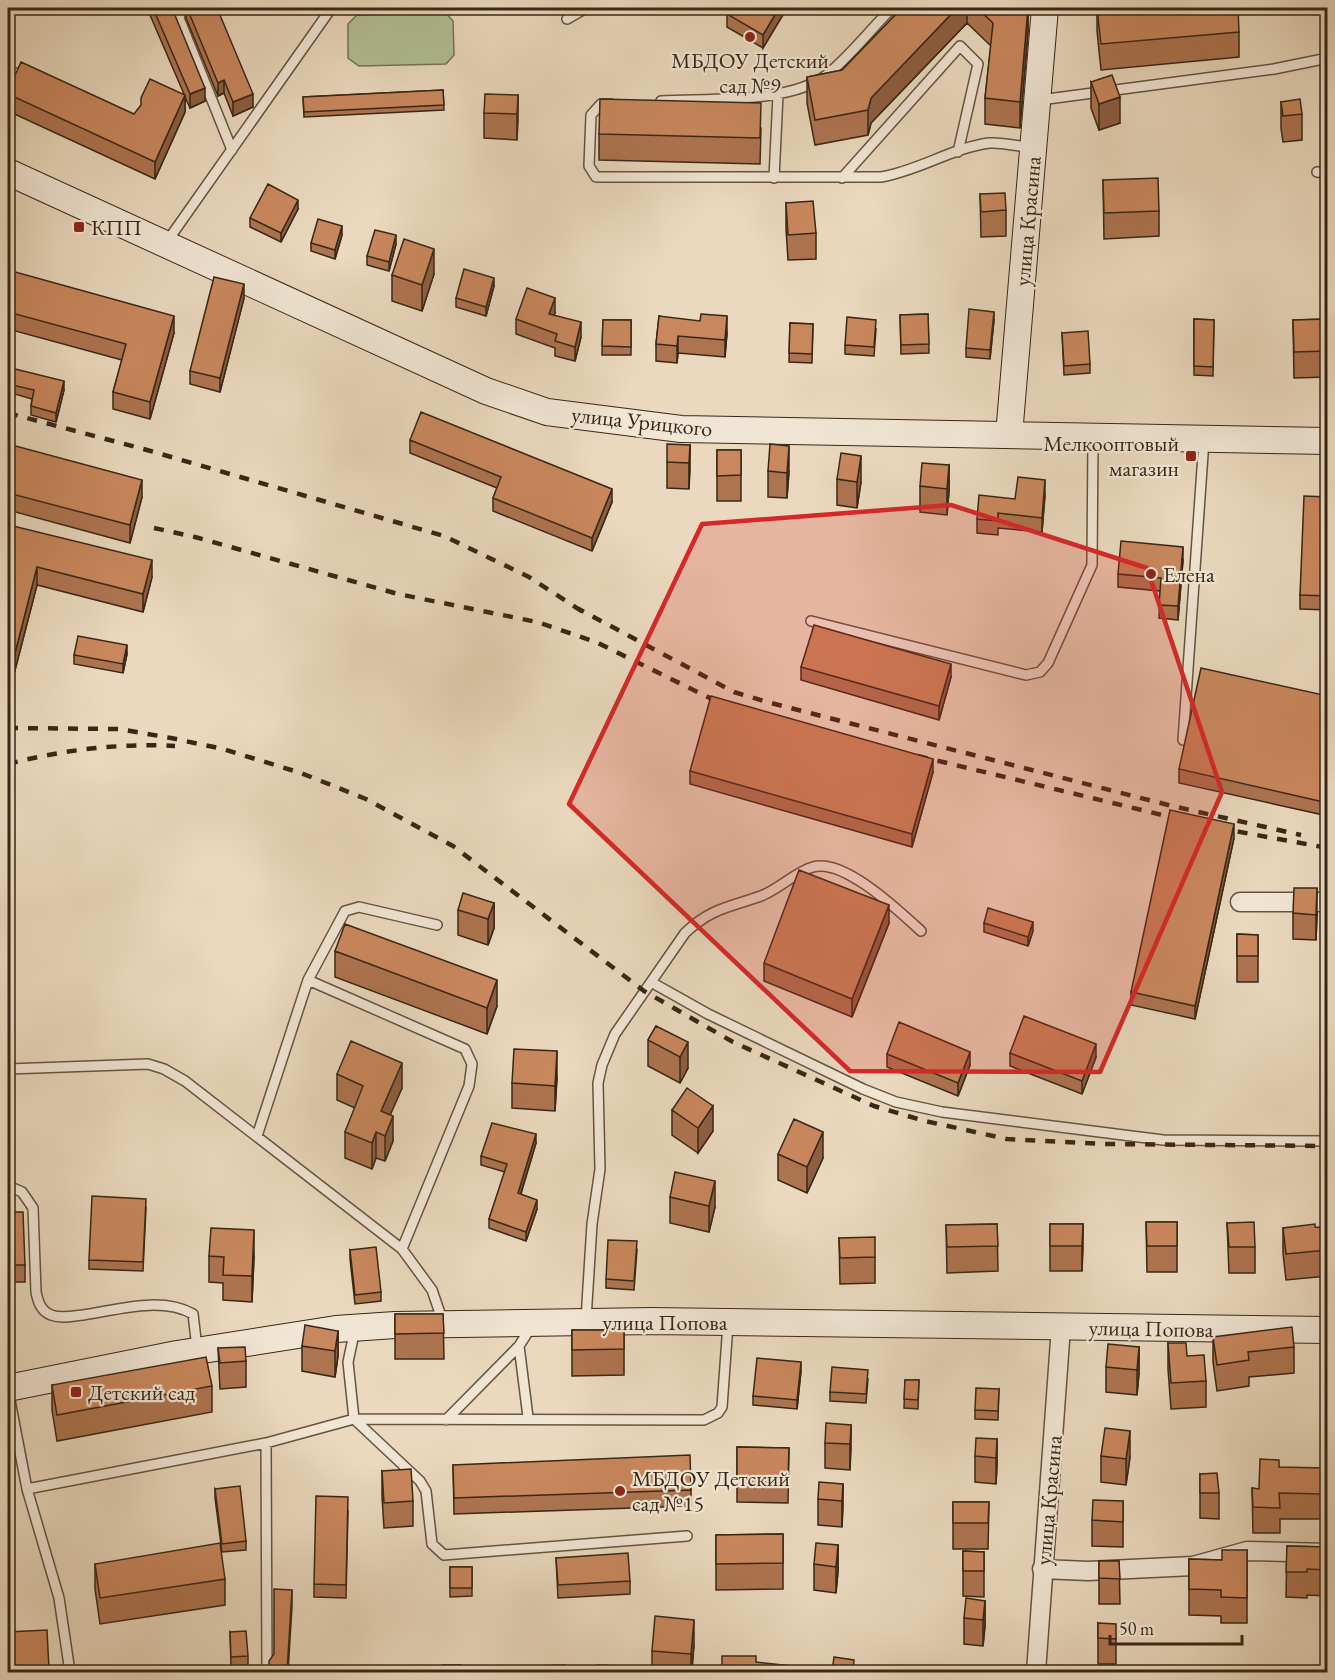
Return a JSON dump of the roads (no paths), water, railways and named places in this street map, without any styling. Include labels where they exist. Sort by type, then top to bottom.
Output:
[{"type":"street","name":"улица Красина","points":[[1009,435],[1046,8]]},
{"type":"street","name":"улица Урицкого","points":[[8,172],[486,391],[547,412],[681,429],[1328,441]]},
{"type":"street","points":[[1240,902],[1328,902]]},
{"type":"street","name":"улица Попова","points":[[8,1388],[197,1350],[356,1327],[586,1322],[728,1322],[1328,1330]]},
{"type":"street","name":"улица Красина","points":[[1036,1672],[1061,1327]]},
{"type":"street","points":[[1042,1569],[1088,1571],[1193,1566],[1246,1551],[1328,1553]]},
{"type":"lane","points":[[182,8],[179,18],[232,150]]},
{"type":"lane","points":[[166,243],[330,10],[339,8]]},
{"type":"lane","points":[[567,19],[586,8]]},
{"type":"lane","points":[[648,102],[778,94],[806,88],[827,74],[892,8]]},
{"type":"lane","points":[[842,178],[960,46],[978,64],[958,152]]},
{"type":"lane","points":[[1038,101],[1274,69],[1328,58]]},
{"type":"lane","points":[[8,76],[22,72],[32,76]]},
{"type":"lane","points":[[774,178],[778,94]]},
{"type":"lane","points":[[624,103],[601,105],[591,115],[589,166],[596,177],[842,178],[898,174],[958,152],[992,143],[1033,148]]},
{"type":"lane","points":[[1317,172],[1328,173]]},
{"type":"lane","points":[[811,621],[1026,675],[1040,672],[1048,663],[1092,565],[1093,436]]},
{"type":"lane","points":[[1183,740],[1204,438]]},
{"type":"lane","points":[[586,1322],[592,1224],[600,1169],[598,1083],[607,1048],[685,933],[718,908],[768,893],[813,867],[830,867],[873,887],[921,931]]},
{"type":"lane","points":[[257,1136],[308,980],[345,911],[359,907],[437,925]]},
{"type":"lane","points":[[308,980],[465,1050],[472,1064],[469,1086],[402,1249]]},
{"type":"lane","points":[[651,982],[718,1019],[863,1089],[896,1102],[942,1112],[1163,1140],[1328,1141]]},
{"type":"lane","points":[[8,1070],[148,1064],[164,1069],[185,1081],[402,1249],[432,1290],[444,1324]]},
{"type":"lane","points":[[8,1186],[22,1192],[33,1208],[36,1292],[39,1305],[50,1314],[66,1317],[159,1305],[181,1307],[193,1314],[197,1350]]},
{"type":"lane","points":[[27,1489],[266,1443],[354,1419],[446,1420],[528,1417],[704,1420],[718,1413],[722,1407],[728,1322]]},
{"type":"lane","points":[[446,1420],[519,1346],[534,1323]]},
{"type":"lane","points":[[356,1327],[348,1362],[354,1419],[420,1481],[426,1491],[432,1544],[444,1555],[687,1536]]},
{"type":"lane","points":[[519,1346],[528,1417]]},
{"type":"lane","points":[[8,1388],[27,1489],[59,1598],[70,1672]]},
{"type":"lane","points":[[266,1443],[267,1672]]},
{"type":"railway","points":[[8,413],[147,450],[444,536],[529,577],[583,612]]},
{"type":"railway","points":[[154,528],[195,537],[398,594],[537,622],[596,642],[726,706]]},
{"type":"railway","points":[[575,607],[734,692],[1172,806],[1301,835]]},
{"type":"railway","points":[[8,728],[119,729],[171,738],[223,749],[301,773],[366,799],[453,846],[644,991],[733,1042],[874,1106],[925,1121],[1007,1139],[1103,1144],[1328,1146]]},
{"type":"railway","points":[[8,764],[91,749],[175,746]]},
{"type":"railway","points":[[918,756],[1183,820]]},
{"type":"railway","points":[[1218,828],[1328,848]]},
{"type":"place","name":"МБДОУ Детский сад №9","points":[[750,37]]},
{"type":"place","name":"КПП","points":[[79,227]]},
{"type":"place","name":"Мелкооптовый магазин","points":[[1191,456]]},
{"type":"place","name":"Елена","points":[[1151,574]]},
{"type":"place","name":"Детский сад","points":[[76,1392]]},
{"type":"place","name":"МБДОУ Детский сад №15","points":[[620,1491]]}]
